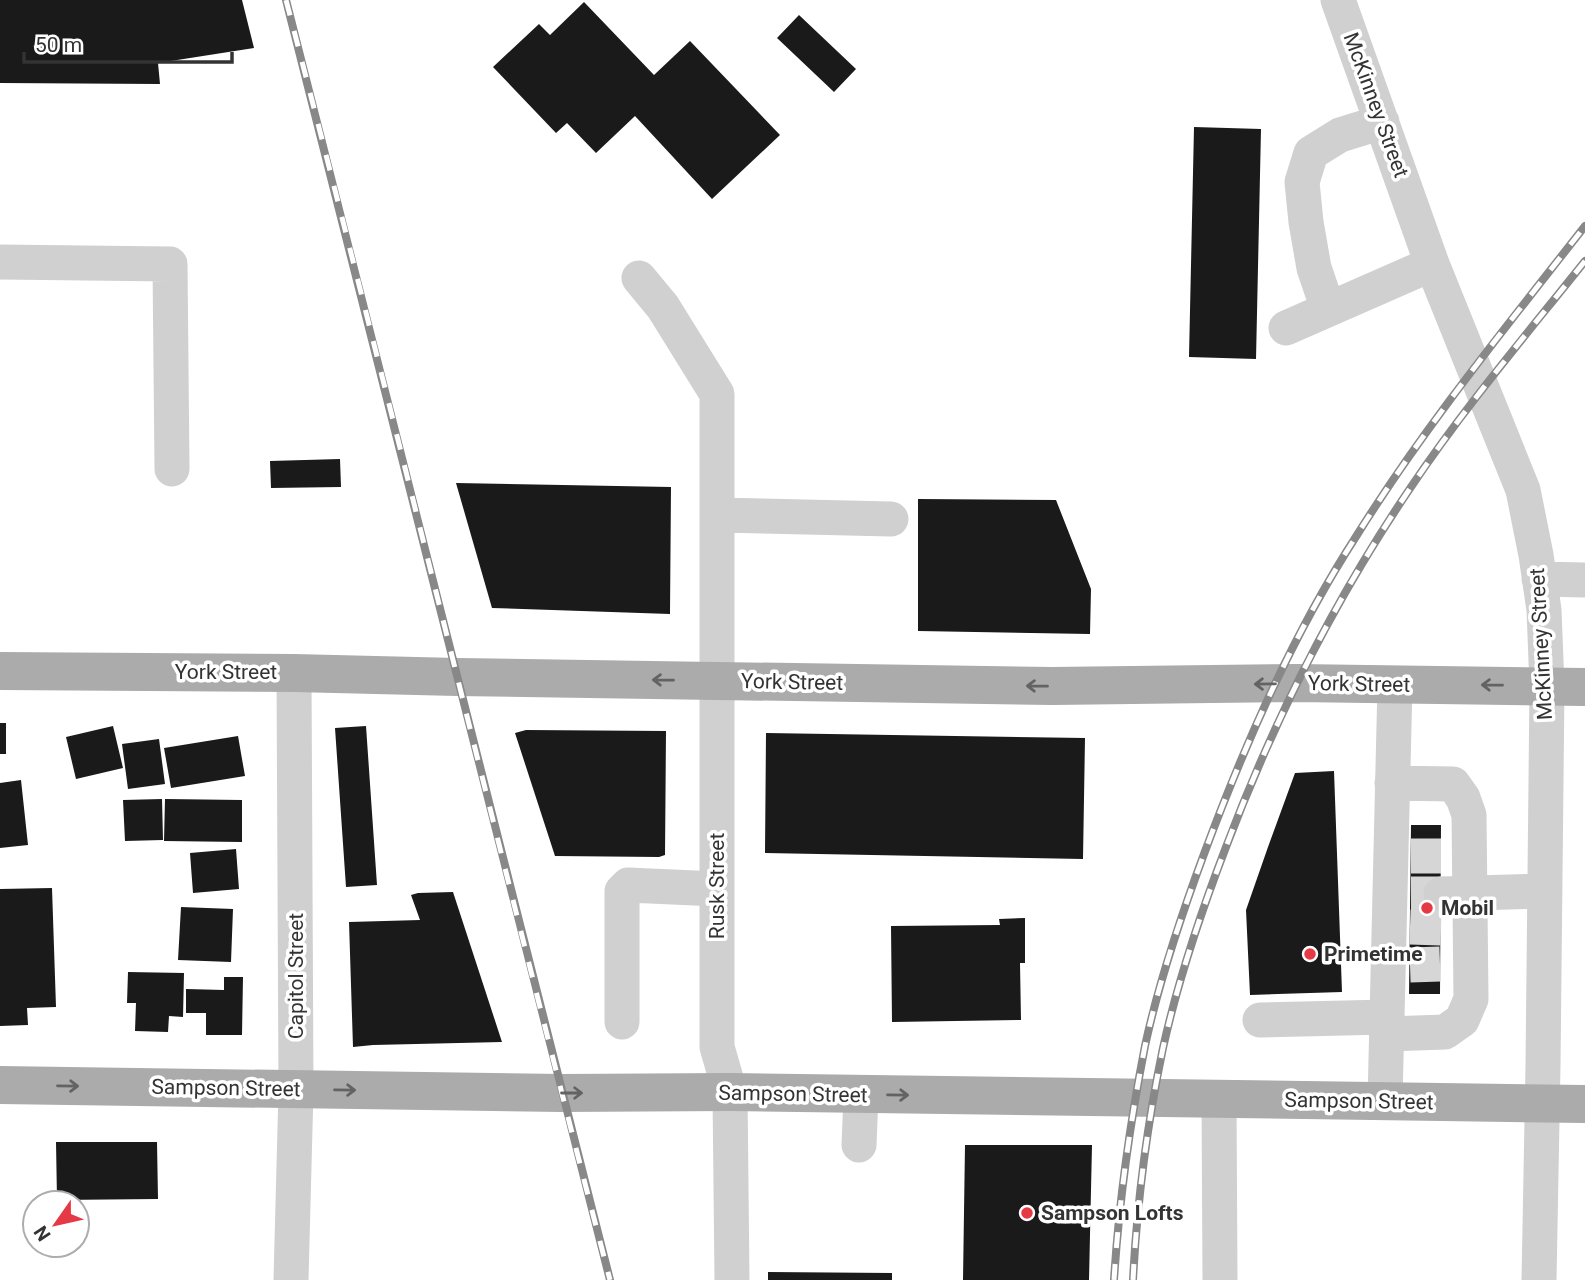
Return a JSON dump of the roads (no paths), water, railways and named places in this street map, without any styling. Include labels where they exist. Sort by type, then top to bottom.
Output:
[{"type":"main road","name":"York Street","points":[[0,671],[294,673],[1052,686],[1297,683],[1585,687]]},
{"type":"main road","name":"Sampson Street","points":[[0,1085],[1585,1104]]},
{"type":"street","name":"McKinney Street","points":[[1338,0],[1432,264],[1522,490],[1544,610],[1547,686],[1539,1280]]},
{"type":"street","points":[[1328,309],[1314,268],[1302,182],[1311,153],[1340,135],[1382,122]]},
{"type":"street","points":[[0,262],[170,264],[172,469]]},
{"type":"street","points":[[1286,328],[1432,264]]},
{"type":"street","name":"Rusk Street","points":[[639,278],[663,307],[717,394],[718,1046],[730,1092],[732,1280]]},
{"type":"street","points":[[717,502],[891,519]]},
{"type":"street","points":[[1539,579],[1585,580]]},
{"type":"street","name":"Capitol Street","points":[[291,1280],[296,1090],[294,673]]},
{"type":"street","points":[[1385,1101],[1387,1025],[1427,965],[1428,856],[1392,783],[1395,684]]},
{"type":"street","points":[[1392,783],[1453,784],[1463,798],[1469,815],[1428,856],[1427,965]]},
{"type":"street","points":[[622,1022],[622,891],[628,886],[717,889]]},
{"type":"street","points":[[1428,911],[1545,891]]},
{"type":"street","points":[[1260,1020],[1387,1025],[1445,1032],[1462,1020],[1471,999],[1427,965]]},
{"type":"street","points":[[859,1145],[860,1095]]},
{"type":"street","points":[[1219,1099],[1220,1280]]},
{"type":"tunnel","points":[[1411,856],[1441,856]]},
{"type":"tunnel","points":[[1411,894],[1441,894]]},
{"type":"tunnel","points":[[1410,927],[1441,928]]},
{"type":"tunnel","points":[[1410,965],[1440,964]]},
{"type":"railway","points":[[286,0],[610,1280]]},
{"type":"railway","points":[[1114,1280],[1126,1162],[1140,1075],[1164,973],[1220,813],[1272,690],[1312,611],[1383,495],[1467,377],[1585,226]]},
{"type":"railway","points":[[1133,1280],[1148,1135],[1169,1023],[1208,896],[1264,753],[1308,661],[1383,529],[1452,429],[1585,261]]},
{"type":"place","name":"Mobil","points":[[1427,908]]},
{"type":"place","name":"Primetime","points":[[1310,954]]},
{"type":"place","name":"Sampson Lofts","points":[[1027,1213]]}]
